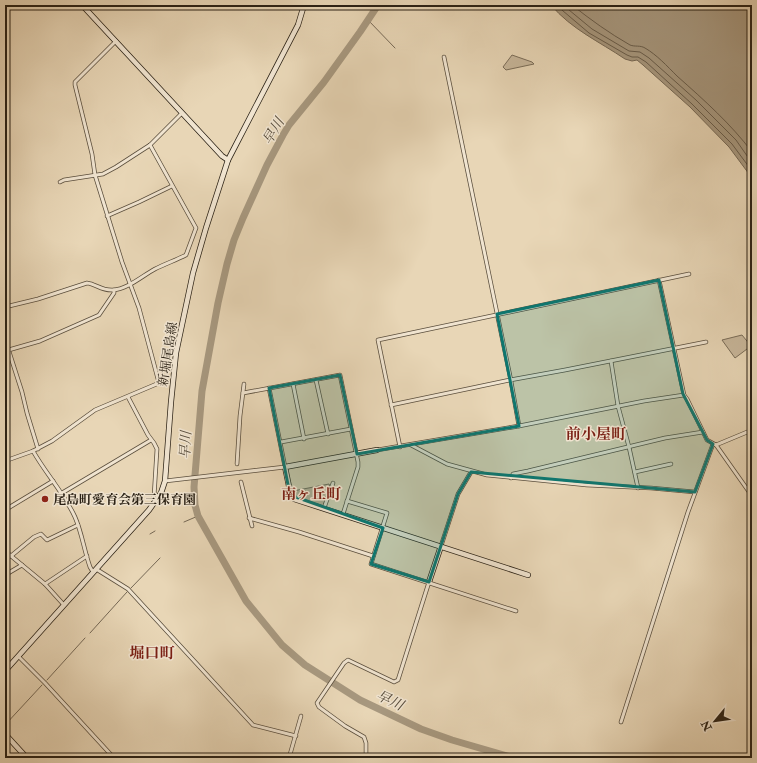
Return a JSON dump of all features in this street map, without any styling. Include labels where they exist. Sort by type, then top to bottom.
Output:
[{"type":"main road","points":[[82,5],[222,156],[228,160]]},
{"type":"main road","name":"新堀尾島線","points":[[5,671],[156,501],[161,492],[165,481],[173,377],[186,305],[198,255],[228,160],[298,25],[304,5]]},
{"type":"main road","points":[[377,450],[285,467],[292,498],[528,575]]},
{"type":"main road","points":[[429,582],[441,546]]},
{"type":"main road","points":[[5,734],[27,758]]},
{"type":"street","points":[[5,461],[38,449],[52,441],[94,410],[158,385],[159,382],[139,308],[107,216],[95,175],[92,154],[75,85],[75,82],[116,41]]},
{"type":"street","points":[[444,57],[519,426]]},
{"type":"street","points":[[60,182],[64,180],[103,174],[116,167],[150,145],[182,113]]},
{"type":"street","points":[[5,307],[38,299],[87,283],[91,283],[101,289],[114,290],[130,284],[154,269],[186,255],[196,228],[150,145]]},
{"type":"street","points":[[107,216],[172,186]]},
{"type":"street","points":[[400,447],[378,340],[689,274]]},
{"type":"street","points":[[659,280],[684,395],[707,440],[714,445],[752,496]]},
{"type":"street","points":[[6,350],[40,341],[99,315],[114,293],[114,290]]},
{"type":"street","points":[[5,339],[6,350],[22,392],[38,449]]},
{"type":"street","points":[[391,405],[706,342]]},
{"type":"street","points":[[611,361],[618,406],[630,448],[638,488]]},
{"type":"street","points":[[243,393],[340,375],[357,454],[358,467],[343,514]]},
{"type":"street","points":[[316,380],[328,434]]},
{"type":"street","points":[[237,464],[244,384]]},
{"type":"street","points":[[293,384],[304,439]]},
{"type":"street","points":[[165,481],[285,467],[269,388]]},
{"type":"street","points":[[377,450],[519,426],[618,406],[684,395]]},
{"type":"street","points":[[128,397],[157,449],[154,497],[156,501]]},
{"type":"street","points":[[280,442],[351,430]]},
{"type":"street","points":[[621,722],[695,492],[714,445],[752,430]]},
{"type":"street","points":[[511,478],[514,474],[528,470],[630,448],[665,438],[703,432]]},
{"type":"street","points":[[62,493],[151,440]]},
{"type":"street","points":[[411,445],[446,464],[471,472],[487,475],[695,492]]},
{"type":"street","points":[[33,451],[62,493],[78,525],[90,567],[128,589],[253,725],[296,736]]},
{"type":"street","points":[[635,472],[671,464]]},
{"type":"street","points":[[441,546],[458,494],[471,472]]},
{"type":"street","points":[[5,510],[53,481]]},
{"type":"street","points":[[241,482],[252,526]]},
{"type":"street","points":[[324,508],[332,482]]},
{"type":"street","points":[[347,501],[387,513],[371,564],[516,610]]},
{"type":"street","points":[[249,518],[299,532],[373,556]]},
{"type":"street","points":[[11,556],[41,534],[47,540],[78,525]]},
{"type":"street","points":[[5,551],[45,584],[64,605]]},
{"type":"street","points":[[45,584],[87,556]]},
{"type":"street","points":[[5,575],[22,565]]},
{"type":"street","points":[[366,758],[366,743],[364,737],[345,726],[319,707],[317,703],[318,700],[344,663],[348,660],[394,682],[398,680],[429,582]]},
{"type":"street","points":[[18,656],[114,758]]},
{"type":"street","points":[[289,758],[301,716]]},
{"type":"highlighted area","points":[[659,280],[683,394],[707,440],[713,444],[695,492],[471,472],[458,494],[429,582],[371,564],[383,528],[290,495],[269,388],[340,375],[357,454],[519,426],[497,314]]},
{"type":"shaded area","points":[[512,55],[534,64],[506,70],[503,67]]},
{"type":"shaded area","points":[[742,335],[751,346],[735,358],[722,340]]},
{"type":"shaded area","points":[[329,484],[330,486],[323,506],[293,496],[293,491]]},
{"type":"water","points":[[551,5],[752,5],[752,178],[729,147],[690,107],[643,65],[637,60],[632,61],[625,59],[586,35],[567,21]]},
{"type":"waterway","name":"早川","points":[[378,5],[324,82],[289,125],[267,165],[234,240],[218,303],[202,391],[194,487],[195,505],[198,516],[246,601],[282,645],[305,665],[360,700],[421,729],[452,740],[514,758]]},
{"type":"waterway","points":[[368,20],[395,48]]},
{"type":"waterway","points":[[184,522],[198,516]]},
{"type":"waterway","points":[[150,534],[155,531]]},
{"type":"waterway","points":[[131,588],[160,558]]},
{"type":"waterway","points":[[90,633],[127,592]]},
{"type":"waterway","points":[[47,680],[85,638]]},
{"type":"waterway","points":[[5,725],[42,685]]},
{"type":"place","name":"尾島町愛育会第三保育園","points":[[45,499]]},
{"type":"district","name":"前小屋町","points":[[596,434]]},
{"type":"district","name":"南ヶ丘町","points":[[311,494]]},
{"type":"district","name":"堀口町","points":[[152,653]]}]
